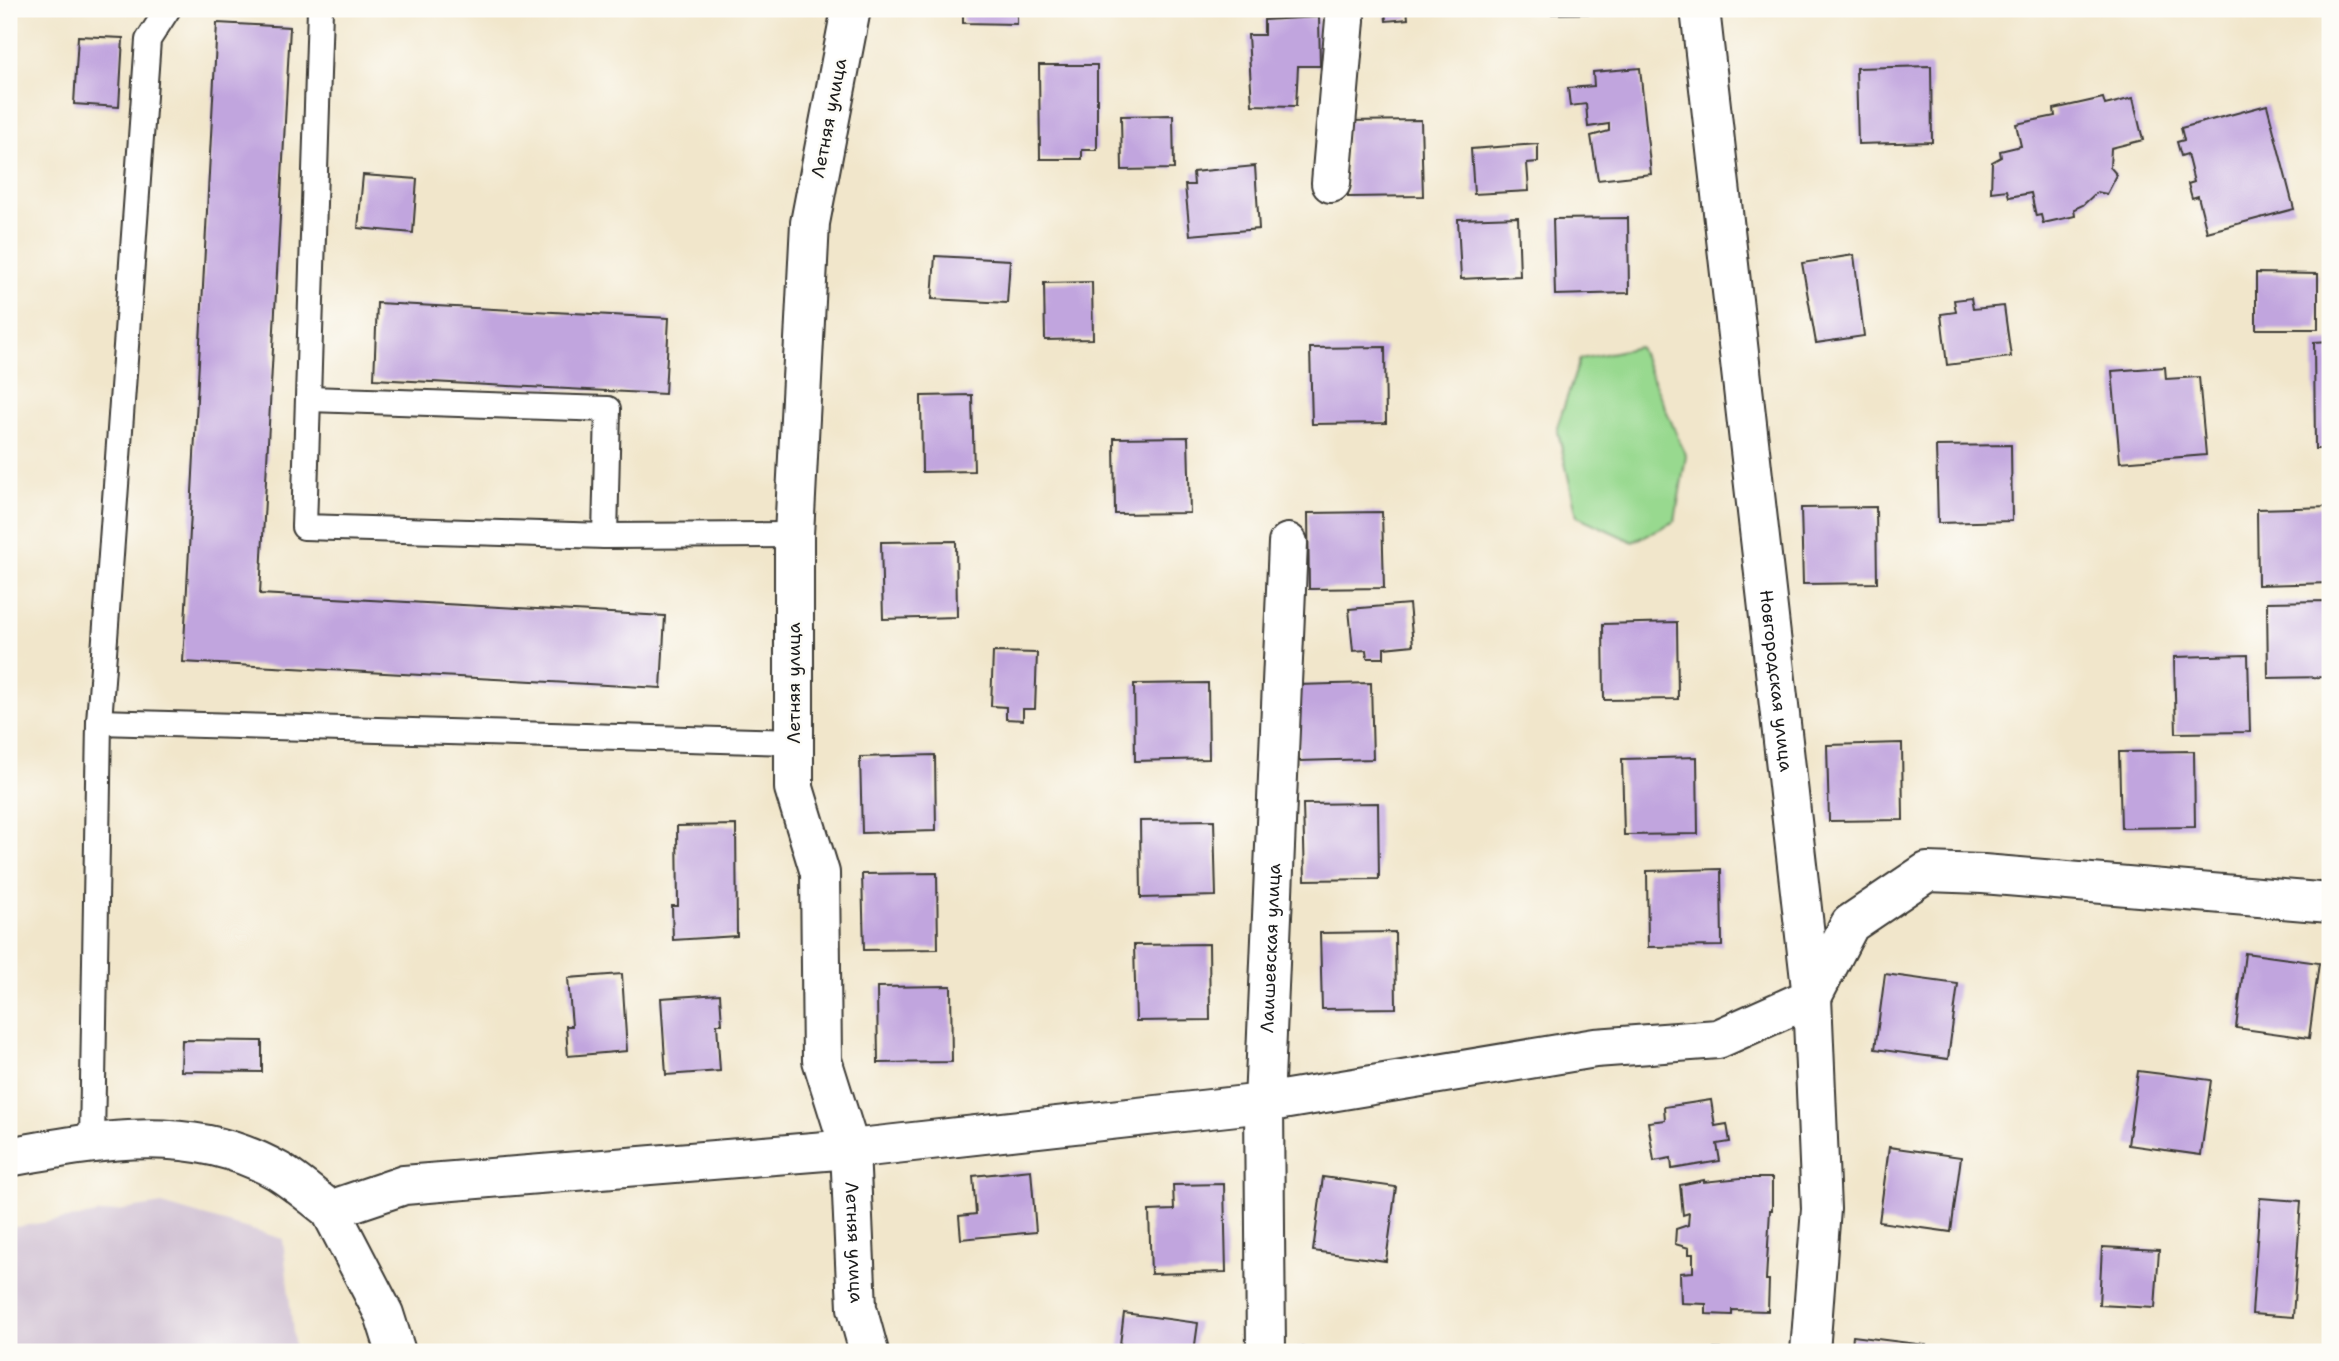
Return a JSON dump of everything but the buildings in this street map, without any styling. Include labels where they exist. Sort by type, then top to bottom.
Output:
[{"type":"street","points":[[1331,183],[1344,9]]},
{"type":"street","name":"Новгородская улица","points":[[1700,9],[1812,997],[1821,1209],[1810,1352]]},
{"type":"street","name":"Летняя улица","points":[[843,10],[810,215],[794,535],[793,742],[794,788],[820,873],[822,1060],[850,1149],[858,1307],[869,1352]]},
{"type":"street","name":"Лаишевская улица","points":[[1266,1352],[1264,1103],[1288,543]]},
{"type":"street","points":[[330,1210],[404,1185],[850,1149],[1264,1103],[1595,1048],[1718,1039],[1812,997],[1850,924],[1927,872],[1997,875],[2330,903]]},
{"type":"street","points":[[9,1157],[92,1142],[164,1139],[222,1147],[278,1171],[330,1210],[384,1314],[396,1352]]},
{"type":"lane","points":[[92,1142],[99,722],[148,40],[168,9]]},
{"type":"lane","points":[[320,9],[304,527],[605,536],[794,535]]},
{"type":"lane","points":[[309,399],[608,409],[605,536]]},
{"type":"lane","points":[[99,722],[793,742]]},
{"type":"shaded area","points":[[162,1204],[283,1239],[295,1352],[9,1352],[9,1228]]},
{"type":"green space","points":[[1639,347],[1686,456],[1675,521],[1633,542],[1577,516],[1557,427],[1580,359]]}]
